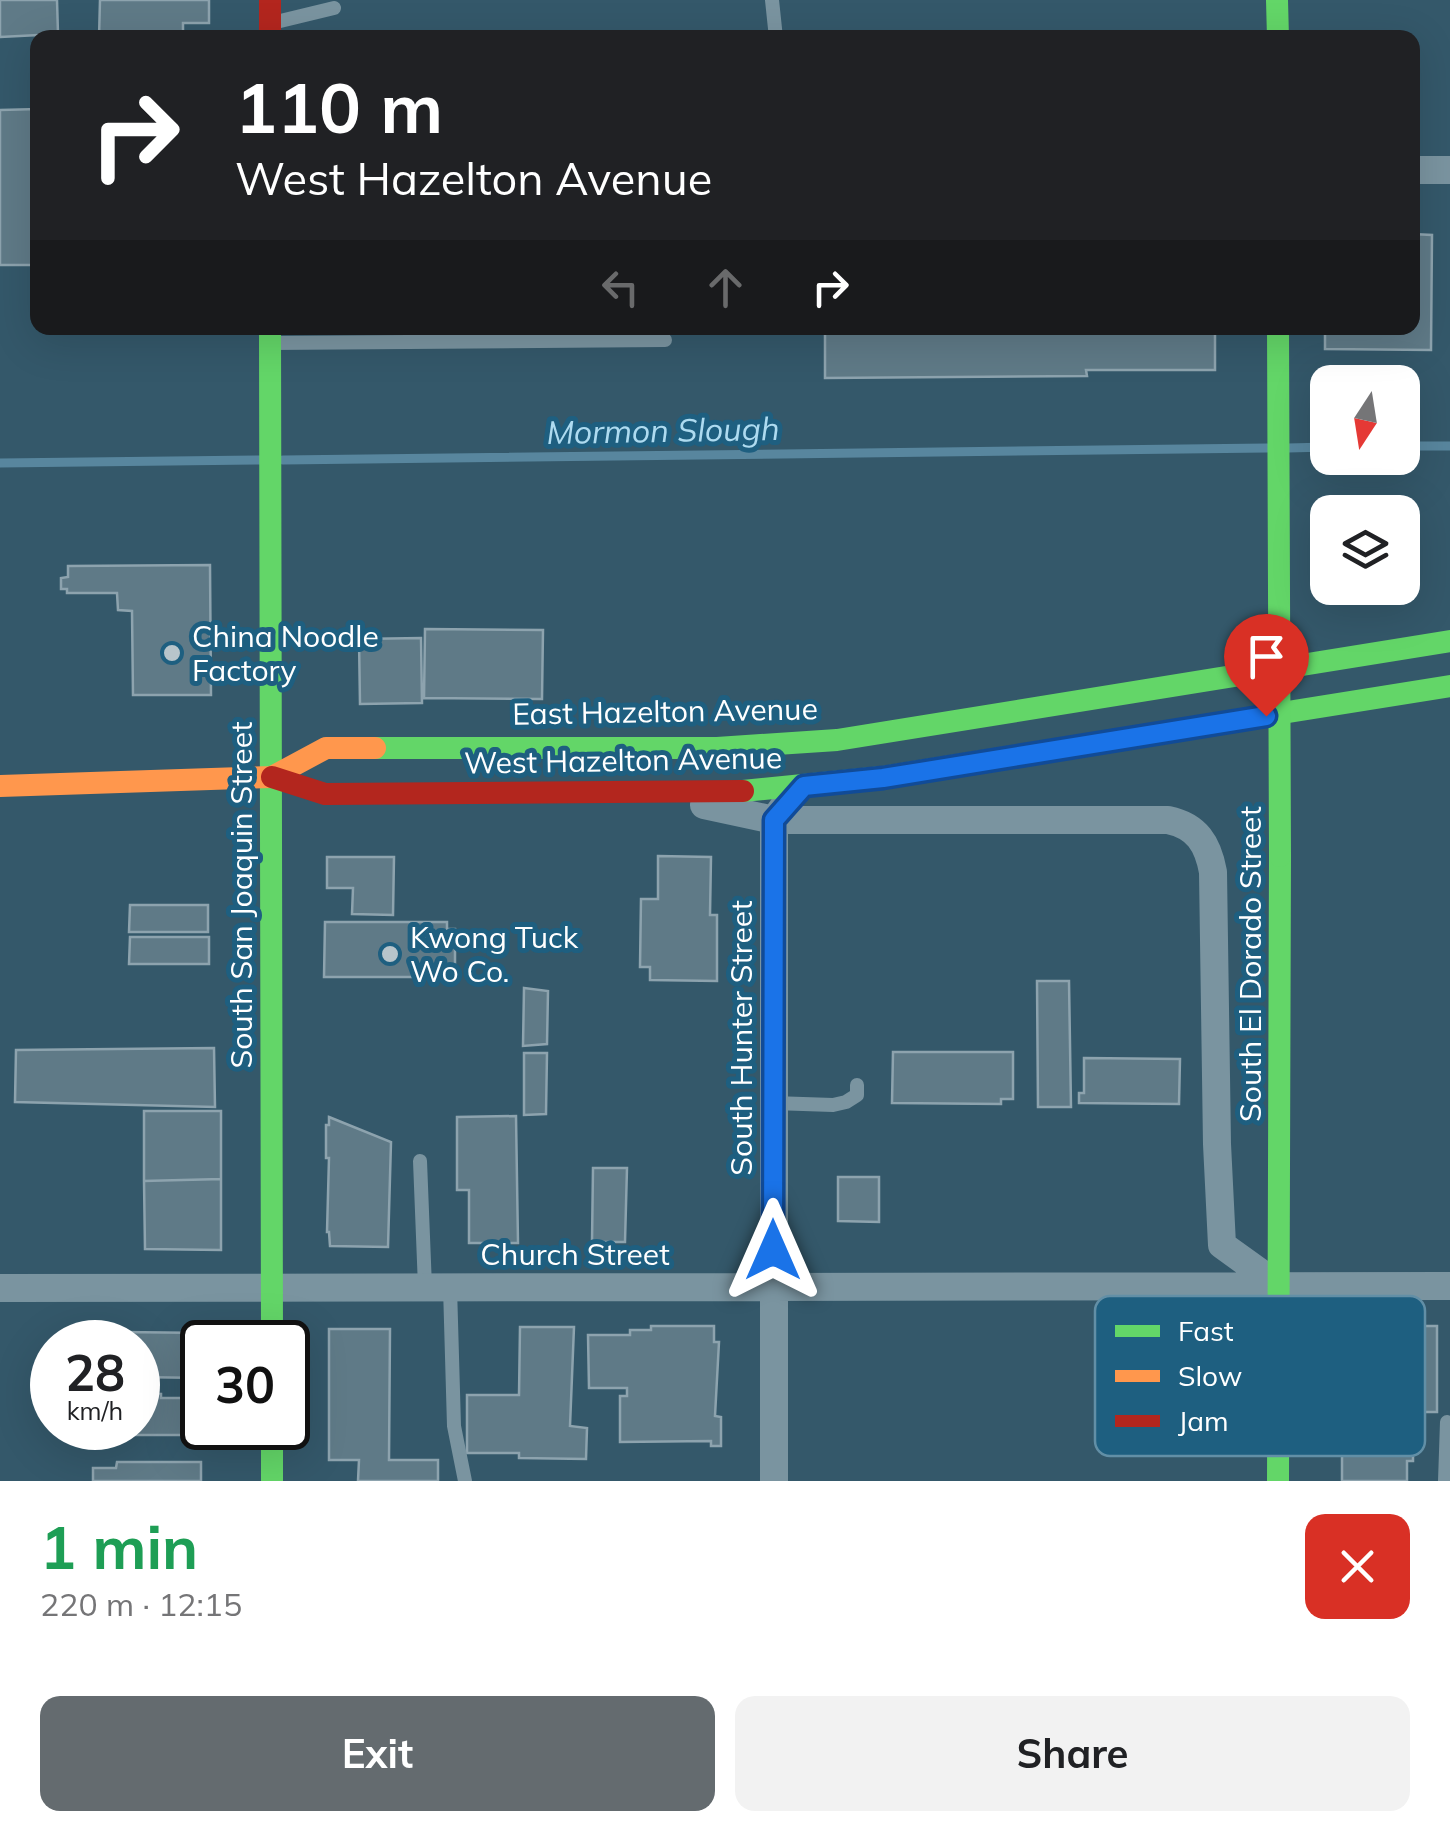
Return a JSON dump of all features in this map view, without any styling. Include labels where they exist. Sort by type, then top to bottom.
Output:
[{"type":"main road","points":[[1278,0],[1278,30]]},
{"type":"main road","name":"South El Dorado Street","points":[[1278,335],[1280,1296]]},
{"type":"main road","name":"South San Joaquin Street","points":[[270,336],[272,1320]]},
{"type":"main road","name":"East Hazelton Avenue","points":[[0,786],[272,777],[326,748],[716,748],[837,740],[1450,641]]},
{"type":"main road","name":"West Hazelton Avenue","points":[[272,777],[325,794],[724,793],[883,778],[1450,686]]},
{"type":"main road","points":[[272,1450],[272,1481]]},
{"type":"main road","name":"South El Dorado Street","points":[[1278,1456],[1278,1481]]},
{"type":"street","points":[[1420,170],[1450,170]]},
{"type":"street","points":[[774,820],[804,786]]},
{"type":"street","points":[[648,793],[774,820],[1168,820],[1186,824],[1209,851],[1214,872],[1222,1245],[1280,1286]]},
{"type":"street","name":"South Hunter Street","points":[[774,820],[774,1481]]},
{"type":"street","name":"Church Street","points":[[0,1288],[1450,1286]]},
{"type":"lane","points":[[772,0],[775,30]]},
{"type":"lane","points":[[270,20],[334,8]]},
{"type":"lane","points":[[270,336],[665,340]]},
{"type":"lane","points":[[773,1103],[846,1102],[856,1094],[857,1085]]},
{"type":"lane","points":[[420,1160],[454,1426],[465,1481]]},
{"type":"lane","points":[[1446,1481],[1447,1422]]},
{"type":"building","points":[[0,0],[57,0],[58,30],[30,30],[30,35],[0,37]]},
{"type":"building","points":[[100,0],[209,0],[209,23],[183,23],[183,30],[99,30]]},
{"type":"building","points":[[30,109],[30,265],[0,265],[0,110]]},
{"type":"building","points":[[1420,234],[1432,235],[1431,350],[1325,349],[1325,335],[1420,335]]},
{"type":"building","points":[[825,335],[1215,335],[1215,370],[1086,370],[1087,376],[825,378]]},
{"type":"building","name":"China Noodle Factory","points":[[210,565],[211,695],[133,695],[132,611],[118,610],[117,593],[67,593],[67,589],[61,589],[61,578],[68,577],[68,566]]},
{"type":"building","points":[[425,629],[543,630],[542,699],[424,698]]},
{"type":"building","points":[[421,638],[422,703],[360,704],[359,639]]},
{"type":"building","points":[[658,856],[711,857],[710,915],[717,915],[717,981],[650,980],[650,967],[640,967],[641,899],[658,899]]},
{"type":"building","points":[[327,857],[394,857],[393,915],[352,914],[353,888],[327,888]]},
{"type":"building","points":[[130,905],[208,905],[208,932],[129,932]]},
{"type":"building","name":"Kwong Tuck Wo Co.","points":[[325,922],[447,922],[447,929],[455,929],[455,977],[324,977]]},
{"type":"building","points":[[130,937],[209,937],[209,964],[129,964]]},
{"type":"building","points":[[1037,981],[1069,981],[1071,1107],[1038,1107]]},
{"type":"building","points":[[524,988],[548,991],[547,1044],[523,1046]]},
{"type":"building","points":[[214,1048],[215,1107],[15,1102],[16,1050]]},
{"type":"building","points":[[893,1052],[1013,1052],[1013,1099],[1001,1099],[1001,1104],[892,1103]]},
{"type":"building","points":[[524,1053],[547,1053],[546,1114],[524,1115]]},
{"type":"building","points":[[1084,1058],[1180,1059],[1179,1104],[1079,1103],[1079,1093],[1084,1093]]},
{"type":"building","points":[[144,1111],[221,1111],[221,1179],[144,1181]]},
{"type":"building","points":[[516,1116],[518,1243],[469,1243],[469,1190],[457,1190],[457,1117]]},
{"type":"building","points":[[329,1117],[391,1142],[388,1247],[330,1246],[326,1158]]},
{"type":"building","points":[[593,1168],[627,1168],[625,1242],[592,1242]]},
{"type":"building","points":[[838,1177],[879,1177],[879,1222],[838,1221]]},
{"type":"building","points":[[221,1179],[221,1250],[145,1249],[144,1181]]},
{"type":"building","points":[[651,1326],[714,1326],[714,1342],[719,1342],[715,1416],[721,1417],[721,1446],[711,1446],[711,1441],[620,1442],[620,1396],[627,1396],[627,1388],[589,1388],[588,1335],[630,1335],[630,1330],[651,1330]]},
{"type":"building","points":[[1425,1326],[1437,1326],[1437,1412],[1425,1412]]},
{"type":"building","points":[[520,1327],[574,1327],[570,1426],[587,1428],[586,1459],[467,1453],[467,1395],[519,1395]]},
{"type":"building","points":[[329,1329],[390,1329],[389,1460],[438,1460],[438,1481],[358,1481],[359,1460],[329,1460]]},
{"type":"building","points":[[160,1332],[180,1333],[180,1378],[160,1377]]},
{"type":"building","points":[[160,1394],[161,1398],[180,1398],[180,1435],[160,1435]]},
{"type":"building","points":[[1342,1456],[1413,1456],[1413,1461],[1407,1461],[1407,1481],[1342,1481]]},
{"type":"building","points":[[117,1462],[201,1462],[201,1481],[93,1481],[93,1468],[116,1468]]},
{"type":"waterway","name":"Mormon Slough","points":[[1420,446],[1450,446]]},
{"type":"waterway","name":"Mormon Slough","points":[[1288,448],[1310,447]]},
{"type":"waterway","name":"Mormon Slough","points":[[283,460],[1267,448]]},
{"type":"waterway","name":"Mormon Slough","points":[[0,463],[262,460]]},
{"type":"traffic: fast","points":[[1277,0],[1278,30]]},
{"type":"traffic: fast","points":[[270,335],[272,1320]]},
{"type":"traffic: fast","points":[[1278,335],[1280,856]]},
{"type":"traffic: fast","points":[[375,748],[717,748],[837,740],[1450,641]]},
{"type":"traffic: fast","points":[[743,791],[883,777],[1450,686]]},
{"type":"traffic: fast","points":[[1279,1296],[1280,856]]},
{"type":"traffic: fast","points":[[272,1450],[272,1481]]},
{"type":"traffic: fast","points":[[1278,1456],[1278,1481]]},
{"type":"traffic: slow","points":[[0,786],[272,777],[326,748],[375,748]]},
{"type":"traffic: jam","points":[[270,0],[270,30]]},
{"type":"traffic: jam","points":[[272,777],[325,794],[743,791]]},
{"type":"place","name":"China Noodle Factory","points":[[172,653]]},
{"type":"place","name":"Kwong Tuck Wo Co.","points":[[390,954]]},
{"type":"route","points":[[773,1250],[774,820],[788,800],[804,786],[883,778],[1266,716]]}]
